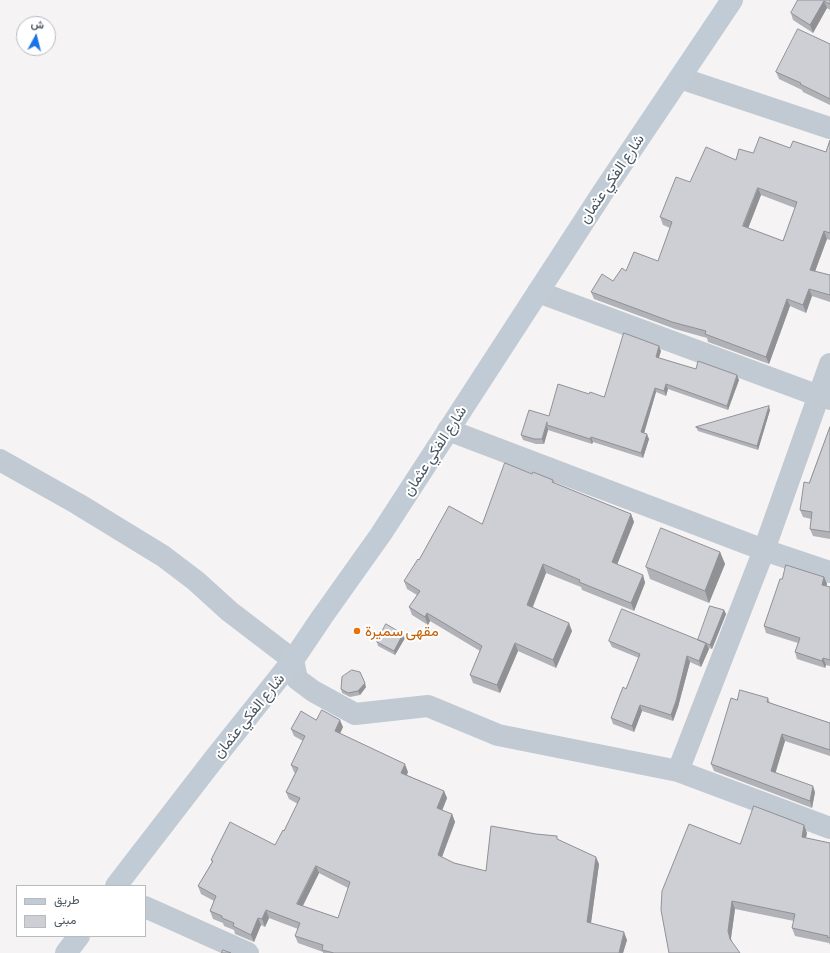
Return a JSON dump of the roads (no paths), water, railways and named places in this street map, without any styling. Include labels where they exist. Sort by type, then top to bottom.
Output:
[{"type":"street","name":"شارع الفكي عثمان","points":[[117,885],[293,660],[381,534],[603,192],[732,0]]},
{"type":"street","points":[[680,78],[830,128]]},
{"type":"street","points":[[538,292],[824,398]]},
{"type":"street","points":[[678,771],[824,398],[830,364]]},
{"type":"street","points":[[448,430],[764,550],[830,572]]},
{"type":"street","points":[[0,460],[78,504],[163,556],[293,660],[296,679],[313,691],[355,714],[428,706],[498,735],[678,771],[830,828]]},
{"type":"street","points":[[146,907],[248,953]]},
{"type":"street","points":[[66,953],[78,937]]},
{"type":"place","name":"مقهى سميرة","points":[[357,631]]}]
